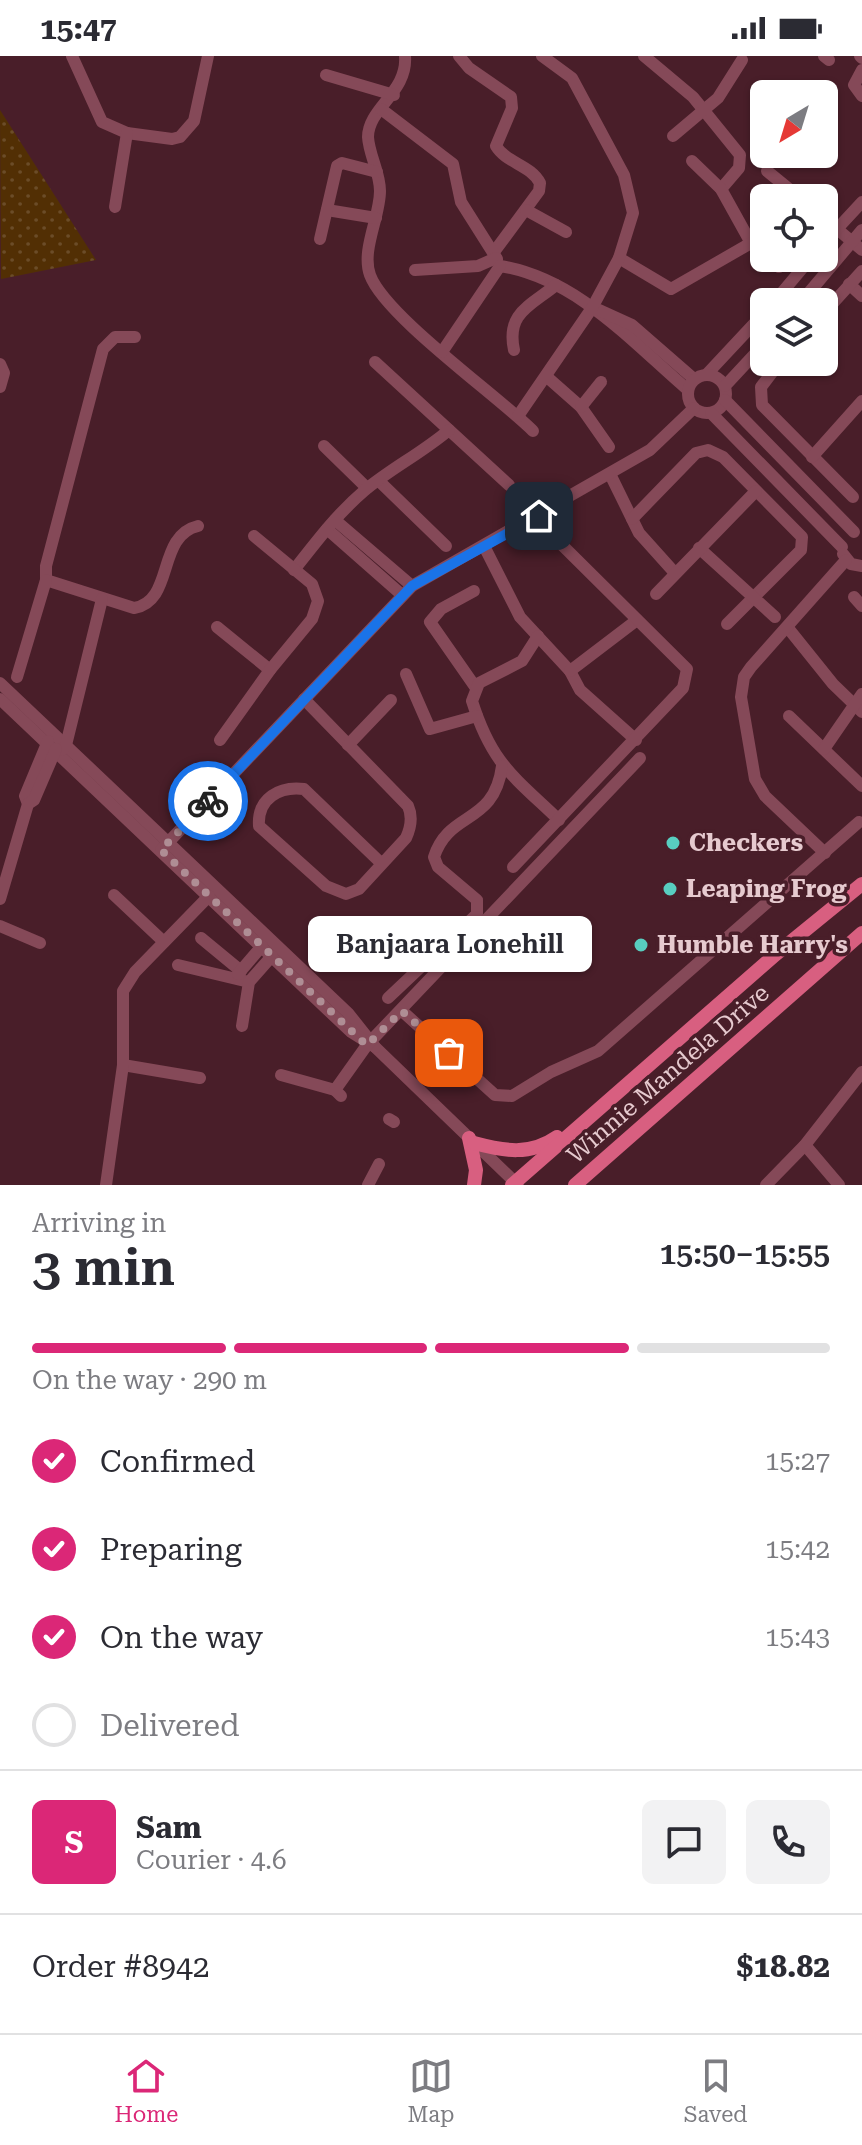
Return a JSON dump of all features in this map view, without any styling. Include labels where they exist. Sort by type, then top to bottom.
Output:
[{"type":"main road","name":"Winnie Mandela Drive","points":[[515,1184],[590,1114],[862,884]]},
{"type":"main road","name":"Winnie Mandela Drive","points":[[575,1185],[862,933]]},
{"type":"main road","points":[[474,1185],[476,1170],[472,1140],[513,1152],[530,1149],[549,1143],[590,1114]]},
{"type":"main road","points":[[592,1185],[633,1137]]},
{"type":"street","points":[[72,56],[102,122],[127,133],[172,139],[187,132],[194,121],[208,56]]},
{"type":"street","points":[[405,56],[404,74],[394,95],[381,109],[368,137],[380,195],[369,262],[374,283],[442,352],[533,431]]},
{"type":"street","points":[[442,352],[539,191],[540,180],[501,154],[496,146],[512,108],[511,97],[469,68],[459,56]]},
{"type":"street","points":[[518,416],[592,308],[619,258],[633,213],[624,175],[572,78],[542,56]]},
{"type":"street","points":[[653,59],[704,109],[740,155],[739,168],[721,189]]},
{"type":"street","points":[[673,136],[732,80],[742,60]]},
{"type":"street","points":[[862,70],[854,85],[862,96]]},
{"type":"street","points":[[326,75],[377,87],[394,95]]},
{"type":"street","points":[[381,109],[453,164],[461,202],[497,259],[556,285],[696,381],[718,377],[725,386],[725,400],[858,532],[845,539],[844,554],[788,628],[744,677],[741,697],[751,765],[759,788],[825,853]]},
{"type":"street","points":[[115,207],[127,133]]},
{"type":"street","points":[[692,161],[721,189],[750,241]]},
{"type":"street","points":[[320,239],[338,164],[377,172]]},
{"type":"street","points":[[767,171],[783,184]]},
{"type":"street","points":[[838,227],[862,202]]},
{"type":"street","points":[[327,210],[376,218]]},
{"type":"street","points":[[526,210],[566,232]]},
{"type":"street","points":[[815,288],[857,246],[862,230]]},
{"type":"street","points":[[838,231],[857,246]]},
{"type":"street","points":[[619,258],[671,289],[750,244]]},
{"type":"street","points":[[415,270],[478,266],[497,259]]},
{"type":"street","points":[[838,297],[862,271]]},
{"type":"street","points":[[786,288],[799,272]]},
{"type":"street","points":[[849,284],[862,296]]},
{"type":"street","points":[[514,350],[510,332],[513,322],[556,285]]},
{"type":"street","points":[[165,846],[407,590],[610,474],[664,439],[694,408],[696,381],[750,327]]},
{"type":"street","points":[[17,677],[46,580],[46,566],[103,349],[115,337],[135,337]]},
{"type":"street","points":[[725,386],[750,359]]},
{"type":"street","points":[[375,362],[509,485]]},
{"type":"street","points":[[0,364],[4,373],[0,387]]},
{"type":"street","points":[[769,376],[761,387],[760,400],[765,410],[853,497]]},
{"type":"street","points":[[547,377],[581,407],[609,447]]},
{"type":"street","points":[[581,407],[601,382]]},
{"type":"street","points":[[711,413],[725,400]]},
{"type":"street","points":[[812,457],[862,401]]},
{"type":"street","points":[[694,408],[711,413],[844,554],[862,566]]},
{"type":"street","points":[[294,570],[331,524],[367,488],[417,457],[449,430]]},
{"type":"street","points":[[324,446],[367,488]]},
{"type":"street","points":[[632,519],[700,451],[714,451],[802,537],[804,545],[727,624]]},
{"type":"street","points":[[610,474],[639,533],[674,572]]},
{"type":"street","points":[[379,481],[446,546]]},
{"type":"street","points":[[656,594],[674,572],[756,491]]},
{"type":"street","points":[[331,524],[407,590]]},
{"type":"street","points":[[46,580],[134,608],[151,601],[176,538],[185,529],[198,526]]},
{"type":"street","points":[[220,740],[270,670],[312,619],[317,607],[318,594],[312,584],[254,536]]},
{"type":"street","points":[[513,867],[636,740],[683,688],[688,675],[687,669],[562,545]]},
{"type":"street","points":[[484,546],[520,617],[570,671],[580,690],[636,740]]},
{"type":"street","points":[[699,548],[775,617]]},
{"type":"street","points":[[474,591],[441,609],[430,622],[476,688]]},
{"type":"street","points":[[0,899],[28,804],[57,747],[102,599]]},
{"type":"street","points":[[570,671],[637,620]]},
{"type":"street","points":[[217,627],[270,670]]},
{"type":"street","points":[[788,628],[859,703],[824,749]]},
{"type":"street","points":[[538,636],[522,661],[479,683],[472,701],[488,745],[502,766],[559,820]]},
{"type":"street","points":[[406,674],[430,729],[477,716]]},
{"type":"street","points":[[0,683],[57,747]]},
{"type":"street","points":[[0,699],[57,747],[348,1013],[371,1044]]},
{"type":"street","points":[[304,699],[412,814],[406,838],[382,864],[356,891],[340,893],[302,867],[263,830],[258,821],[275,791],[304,789],[382,864]]},
{"type":"street","points":[[348,745],[391,700]]},
{"type":"street","points":[[789,716],[862,786]]},
{"type":"street","points":[[281,1075],[338,1093],[371,1044],[640,758]]},
{"type":"street","points":[[499,790],[502,766]]},
{"type":"street","points":[[388,998],[477,914],[477,900],[438,867],[435,853],[454,827],[484,807],[499,790],[519,782]]},
{"type":"street","points":[[402,1011],[495,1095],[512,1096],[551,1072],[598,1051],[859,822]]},
{"type":"street","points":[[165,846],[209,896],[371,1044],[515,1184]]},
{"type":"street","points":[[114,895],[164,942]]},
{"type":"street","points":[[106,1185],[123,1065],[123,991],[135,972],[209,896]]},
{"type":"street","points":[[385,925],[425,962]]},
{"type":"street","points":[[0,926],[40,943]]},
{"type":"street","points":[[201,938],[249,982]]},
{"type":"street","points":[[178,965],[238,974],[267,951]]},
{"type":"street","points":[[242,1026],[249,982],[267,951]]},
{"type":"street","points":[[123,1065],[200,1078]]},
{"type":"street","points":[[766,1185],[805,1145],[862,1072]]},
{"type":"street","points":[[805,1145],[839,1185]]},
{"type":"street","points":[[368,1185],[379,1164]]},
{"type":"shaded area","points":[[0,110],[96,260],[1,279]]},
{"type":"way so far","points":[[208,801],[161,850],[367,1045],[402,1011],[449,1053]]},
{"type":"place","name":"Checkers","points":[[673,843]]},
{"type":"place","name":"Leaping Frog","points":[[670,889]]},
{"type":"place","name":"Humble Harry's","points":[[641,945]]},
{"type":"place","name":"Banjaara Lonehill","points":[[449,1053]]},
{"type":"route","points":[[208,801],[412,586],[539,516]]}]
